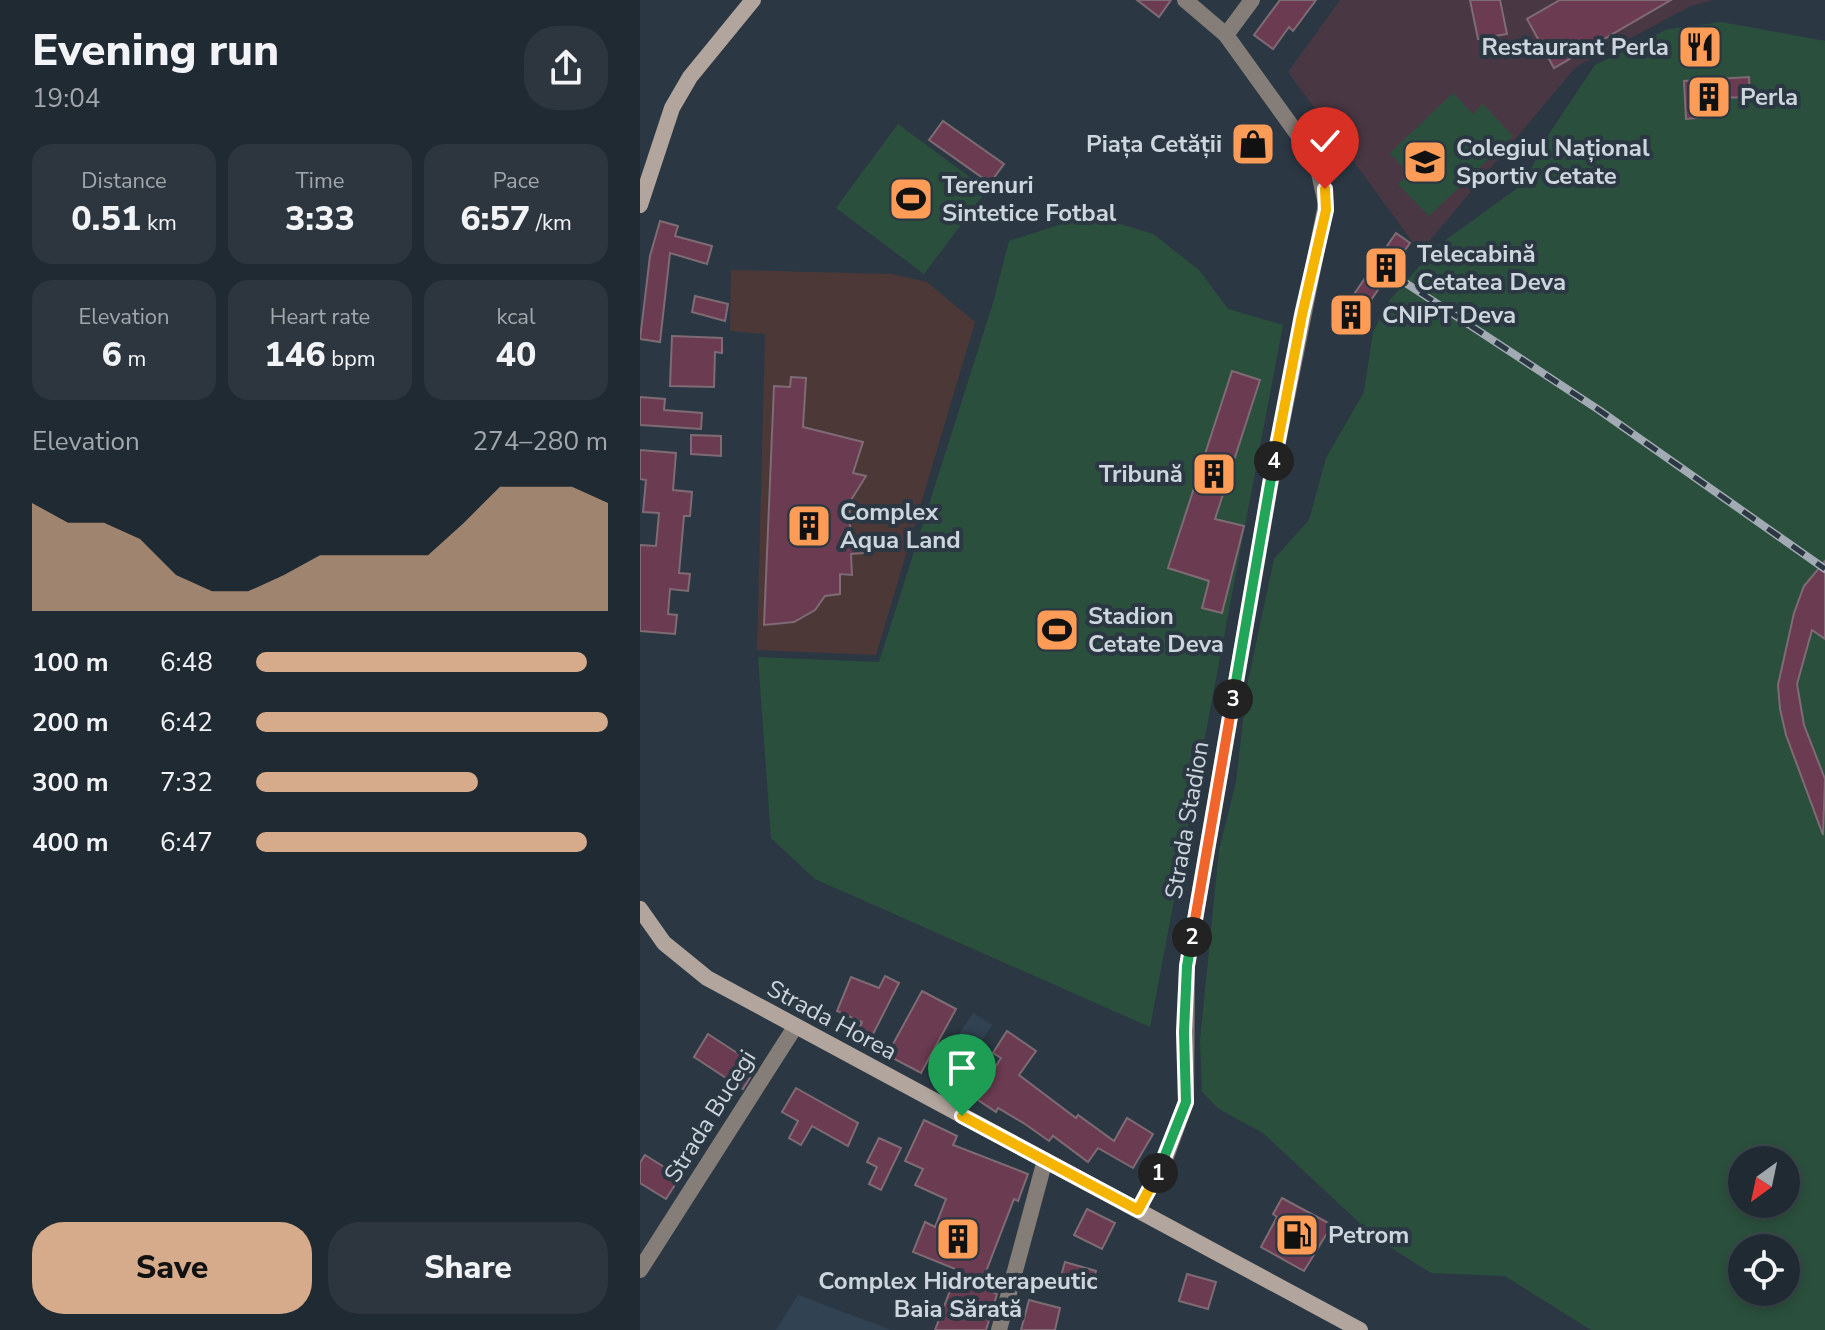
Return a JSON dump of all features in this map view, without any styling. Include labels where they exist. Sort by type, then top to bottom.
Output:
[{"type":"main road","points":[[640,205],[672,108],[690,77],[753,0]]},
{"type":"main road","name":"Strada Horea","points":[[640,909],[664,943],[685,963],[795,1027],[1360,1330]]},
{"type":"street","name":"Strada Stadion","points":[[1138,1210],[1166,1157],[1186,1102],[1187,966],[1275,457],[1326,210],[1325,189],[1316,160],[1226,35],[1185,0]]},
{"type":"street","points":[[1226,35],[1252,0]]},
{"type":"street","name":"Strada Bucegi","points":[[640,1270],[795,1027]]},
{"type":"street","points":[[999,1330],[1045,1160]]},
{"type":"shaded area","name":"Colegiul Național Sportiv Cetate","points":[[1340,0],[1713,0],[1691,6],[1576,67],[1420,252],[1288,72]]},
{"type":"shaded area","points":[[731,270],[892,274],[927,282],[975,322],[876,655],[757,650],[765,334],[730,331]]},
{"type":"shaded area","points":[[973,1013],[992,1025],[950,1090],[931,1077]]},
{"type":"shaded area","points":[[798,1295],[891,1330],[776,1330]]},
{"type":"green space","points":[[1722,22],[1825,41],[1825,1330],[1591,1330],[1505,1276],[1431,1273],[1377,1239],[1263,1133],[1219,1109],[1202,1092],[1200,1040],[1219,850],[1236,782],[1247,686],[1274,559],[1309,520],[1326,458],[1364,392],[1373,332],[1389,301],[1436,247],[1523,184],[1551,131],[1595,65],[1668,29]]},
{"type":"green space","points":[[1453,93],[1473,114],[1483,104],[1513,136],[1429,216],[1398,184],[1409,174],[1390,153]]},
{"type":"green space","name":"Terenuri Sintetice Fotbal","points":[[898,124],[987,190],[924,274],[836,208]]},
{"type":"green space","points":[[1090,215],[1153,234],[1199,270],[1228,309],[1283,325],[1150,1027],[815,879],[771,838],[758,657],[879,662],[993,303],[1009,241]]},
{"type":"building","points":[[1137,0],[1171,0],[1159,17]]},
{"type":"building","points":[[1280,0],[1316,0],[1293,31],[1289,27],[1273,49],[1254,35]]},
{"type":"building","points":[[1470,0],[1500,0],[1507,34],[1478,39]]},
{"type":"building","points":[[1560,0],[1671,0],[1554,68],[1527,19]]},
{"type":"building","name":"Perla","points":[[1749,77],[1750,97],[1717,98],[1718,104],[1707,105],[1707,117],[1686,119],[1684,81]]},
{"type":"building","points":[[943,121],[1004,164],[990,183],[929,140]]},
{"type":"building","points":[[660,221],[678,226],[675,236],[712,246],[707,264],[670,253],[660,342],[640,339],[650,256]]},
{"type":"building","name":"Telecabină Cetatea Deva","points":[[1396,233],[1410,243],[1400,257],[1406,260],[1389,284],[1384,281],[1365,309],[1362,322],[1355,327],[1346,326],[1339,320],[1339,307],[1350,300]]},
{"type":"building","points":[[695,296],[728,304],[725,321],[692,312]]},
{"type":"building","points":[[672,336],[722,338],[722,353],[715,352],[714,387],[670,386]]},
{"type":"building","name":"Tribună","points":[[1232,371],[1260,380],[1215,519],[1244,526],[1222,613],[1202,608],[1209,581],[1168,568]]},
{"type":"building","name":"Complex Aqua Land","points":[[791,377],[806,378],[803,427],[863,442],[853,473],[866,476],[851,500],[849,517],[851,534],[865,553],[851,554],[852,575],[840,574],[840,594],[825,596],[815,610],[794,622],[764,625],[774,386],[790,387]]},
{"type":"building","points":[[640,397],[665,399],[664,410],[702,413],[701,429],[640,425]]},
{"type":"building","points":[[691,435],[721,436],[721,456],[691,454]]},
{"type":"building","points":[[640,450],[676,453],[673,490],[692,492],[690,516],[684,516],[679,573],[690,574],[688,591],[670,589],[668,614],[677,615],[675,634],[640,631],[640,545],[656,546],[659,513],[643,512],[646,480],[640,479]]},
{"type":"building","points":[[1825,561],[1825,639],[1812,630],[1797,684],[1804,725],[1825,779],[1823,835],[1786,735],[1778,685],[1794,613],[1804,586]]},
{"type":"building","points":[[885,976],[899,983],[871,1038],[858,1031],[862,1022],[837,1011],[851,977],[879,988]]},
{"type":"building","points":[[922,991],[956,1009],[921,1073],[887,1055]]},
{"type":"building","points":[[1007,1031],[1036,1051],[1019,1075],[1076,1118],[1078,1115],[1114,1141],[1127,1118],[1153,1134],[1133,1168],[1098,1148],[1088,1162],[1053,1136],[1049,1141],[998,1108],[996,1112],[975,1098],[1001,1058],[993,1053]]},
{"type":"building","points":[[708,1034],[757,1066],[743,1089],[694,1057]]},
{"type":"building","points":[[796,1088],[858,1123],[848,1146],[812,1126],[801,1145],[789,1138],[798,1121],[782,1112]]},
{"type":"building","name":"Complex Hidroterapeutic Baia Sărată","points":[[924,1120],[957,1136],[953,1145],[1028,1174],[1018,1201],[1014,1199],[980,1287],[997,1294],[986,1330],[935,1330],[958,1270],[913,1252],[925,1222],[935,1227],[946,1199],[915,1185],[923,1169],[905,1161]]},
{"type":"building","points":[[879,1138],[901,1148],[881,1190],[869,1184],[877,1167],[867,1162]]},
{"type":"building","points":[[645,1155],[680,1177],[666,1199],[640,1183],[640,1163]]},
{"type":"building","points":[[1282,1198],[1332,1225],[1304,1271],[1261,1247],[1277,1217],[1273,1214]]},
{"type":"building","points":[[1087,1209],[1115,1223],[1102,1249],[1074,1235]]},
{"type":"building","points":[[1065,1262],[1096,1271],[1092,1285],[1061,1276]]},
{"type":"building","points":[[1187,1274],[1216,1282],[1208,1309],[1179,1301]]},
{"type":"building","points":[[1029,1300],[1060,1308],[1055,1330],[1021,1330]]},
{"type":"railway","points":[[1395,276],[1599,410],[1825,569]]},
{"type":"place","name":"Restaurant Perla","points":[[1700,47]]},
{"type":"place","name":"Perla","points":[[1709,97]]},
{"type":"place","name":"Piața Cetății","points":[[1253,144]]},
{"type":"place","name":"Colegiul Național Sportiv Cetate","points":[[1425,162]]},
{"type":"place","name":"Terenuri Sintetice Fotbal","points":[[911,199]]},
{"type":"place","name":"Telecabină Cetatea Deva","points":[[1386,268]]},
{"type":"place","name":"CNIPT Deva","points":[[1351,315]]},
{"type":"place","name":"Tribună","points":[[1214,474]]},
{"type":"place","name":"Complex Aqua Land","points":[[809,526]]},
{"type":"place","name":"Stadion Cetate Deva","points":[[1057,630]]},
{"type":"place","name":"Petrom","points":[[1297,1235]]},
{"type":"place","name":"Complex Hidroterapeutic Baia Sărată","points":[[958,1239]]},
{"type":"route","points":[[962,1116],[1138,1210],[1166,1157],[1186,1102],[1184,1032],[1187,966],[1275,457],[1326,210],[1325,189]]}]
